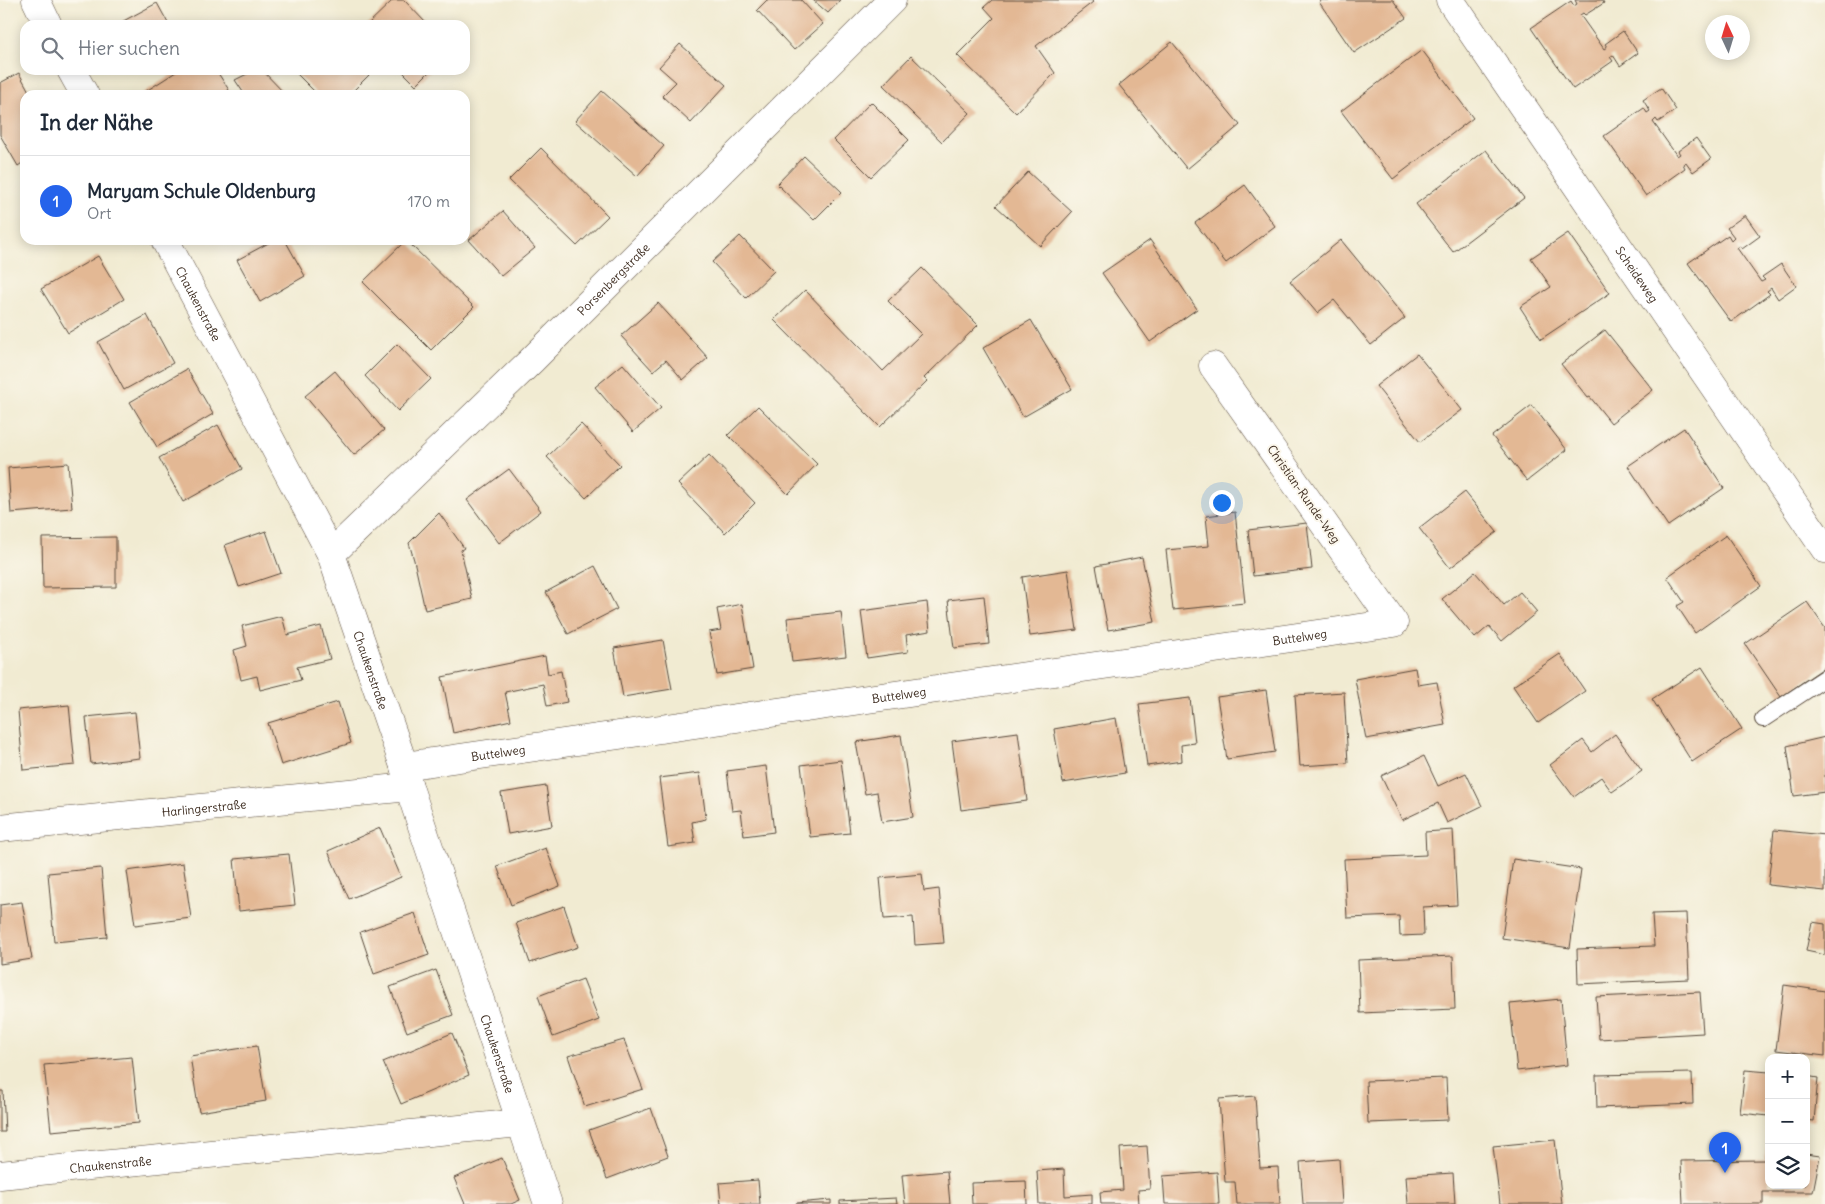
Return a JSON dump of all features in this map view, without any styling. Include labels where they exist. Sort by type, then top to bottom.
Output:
[{"type":"street","points":[[36,0],[46,20]]},
{"type":"street","name":"Porsenbergstraße","points":[[331,554],[531,361],[892,0]]},
{"type":"street","name":"Scheideweg","points":[[1450,0],[1825,549]]},
{"type":"street","points":[[74,75],[82,90]]},
{"type":"street","name":"Chaukenstraße","points":[[168,245],[331,554],[548,1204]]},
{"type":"street","name":"Christian-Runde-Weg","points":[[1213,366],[1394,623]]},
{"type":"street","name":"Buttelweg","points":[[406,776],[1394,623]]},
{"type":"street","name":"Harlingerstraße","points":[[0,828],[406,776]]},
{"type":"street","name":"Chaukenstraße","points":[[0,1176],[520,1123]]},
{"type":"lane","points":[[1763,719],[1825,678]]},
{"type":"building","points":[[393,0],[404,0],[423,20],[372,20]]},
{"type":"building","points":[[767,0],[801,0],[823,24],[794,50],[757,10]]},
{"type":"building","points":[[813,0],[840,0],[828,13]]},
{"type":"building","points":[[992,0],[1091,0],[1093,2],[1036,46],[1055,73],[1016,113],[957,55],[994,18],[984,7]]},
{"type":"building","points":[[1322,0],[1393,0],[1406,18],[1354,53],[1319,2]]},
{"type":"building","points":[[1575,0],[1602,0],[1604,3],[1585,15],[1583,13],[1580,15],[1604,49],[1607,47],[1605,44],[1623,31],[1638,53],[1620,66],[1613,55],[1610,57],[1613,61],[1573,89],[1531,28],[1571,1],[1574,6],[1577,4]]},
{"type":"building","points":[[157,3],[166,20],[125,20]]},
{"type":"building","points":[[1172,42],[1240,125],[1187,169],[1119,85]]},
{"type":"building","points":[[680,44],[726,85],[691,123],[662,96],[676,82],[659,67]]},
{"type":"building","points":[[1422,50],[1473,118],[1393,179],[1341,111]]},
{"type":"building","points":[[911,56],[970,113],[942,142],[883,85]]},
{"type":"building","points":[[19,73],[28,90],[20,90],[20,165],[18,166],[0,135],[0,83]]},
{"type":"building","points":[[171,75],[219,75],[229,90],[148,90]]},
{"type":"building","points":[[245,75],[267,75],[281,90],[242,90],[235,80]]},
{"type":"building","points":[[298,75],[369,75],[354,90],[313,90]]},
{"type":"building","points":[[406,75],[426,75],[416,85]]},
{"type":"building","points":[[1661,88],[1676,110],[1658,122],[1656,119],[1653,122],[1677,156],[1680,154],[1678,151],[1696,138],[1711,159],[1693,172],[1686,162],[1683,164],[1685,168],[1646,196],[1604,136],[1644,108],[1647,113],[1650,111],[1643,100]]},
{"type":"building","points":[[602,91],[664,146],[637,176],[575,121]]},
{"type":"building","points":[[871,102],[909,140],[871,177],[834,140]]},
{"type":"building","points":[[541,148],[608,216],[577,246],[509,180]]},
{"type":"building","points":[[1486,150],[1524,198],[1453,252],[1416,204]]},
{"type":"building","points":[[804,156],[842,192],[814,220],[777,184]]},
{"type":"building","points":[[1028,172],[1072,212],[1040,246],[996,206]]},
{"type":"building","points":[[1245,185],[1275,226],[1226,263],[1195,223]]},
{"type":"building","points":[[503,211],[535,248],[501,276],[470,239]]},
{"type":"building","points":[[1745,215],[1760,236],[1742,249],[1740,246],[1737,248],[1761,282],[1765,280],[1762,277],[1781,264],[1796,286],[1778,299],[1771,288],[1767,291],[1770,294],[1731,322],[1688,263],[1728,235],[1731,240],[1734,237],[1727,228]]},
{"type":"building","points":[[1568,233],[1610,293],[1541,339],[1520,307],[1551,287],[1531,258]]},
{"type":"building","points":[[740,236],[774,271],[746,298],[712,262]]},
{"type":"building","points":[[1150,240],[1197,309],[1150,342],[1102,273]]},
{"type":"building","points":[[1341,240],[1405,318],[1371,345],[1334,300],[1317,313],[1290,281]]},
{"type":"building","points":[[265,245],[288,245],[305,276],[260,302],[237,260]]},
{"type":"building","points":[[401,245],[411,245],[474,307],[431,350],[363,282]]},
{"type":"building","points":[[98,256],[124,299],[68,333],[41,289]]},
{"type":"building","points":[[922,268],[978,325],[924,378],[927,381],[880,427],[774,320],[805,290],[883,371],[921,334],[888,301]]},
{"type":"building","points":[[658,303],[708,358],[683,380],[666,360],[653,371],[621,336]]},
{"type":"building","points":[[147,315],[173,363],[124,390],[98,342]]},
{"type":"building","points":[[1031,320],[1072,389],[1023,417],[983,348]]},
{"type":"building","points":[[1605,330],[1653,390],[1611,423],[1561,364]]},
{"type":"building","points":[[397,344],[431,379],[398,411],[365,376]]},
{"type":"building","points":[[1417,354],[1462,410],[1420,442],[1376,386]]},
{"type":"building","points":[[623,364],[661,408],[633,432],[595,387]]},
{"type":"building","points":[[187,369],[213,414],[157,447],[130,402]]},
{"type":"building","points":[[335,371],[384,430],[354,455],[305,396]]},
{"type":"building","points":[[1532,405],[1567,450],[1527,481],[1492,436]]},
{"type":"building","points":[[758,406],[817,464],[788,494],[728,435]]},
{"type":"building","points":[[581,424],[620,465],[586,498],[547,457]]},
{"type":"building","points":[[218,425],[242,469],[183,502],[159,458]]},
{"type":"building","points":[[1684,428],[1724,488],[1668,526],[1628,466]]},
{"type":"building","points":[[709,455],[755,503],[725,533],[678,484]]},
{"type":"building","points":[[68,463],[72,508],[11,513],[8,468]]},
{"type":"building","points":[[509,469],[541,511],[499,543],[467,500]]},
{"type":"building","points":[[1465,492],[1497,532],[1450,568],[1419,528]]},
{"type":"building","points":[[1235,512],[1245,603],[1173,610],[1166,550],[1209,546],[1206,516]]},
{"type":"building","points":[[439,513],[464,548],[461,550],[472,599],[425,610],[409,543]]},
{"type":"building","points":[[1307,523],[1312,569],[1253,576],[1248,530]]},
{"type":"building","points":[[266,531],[281,573],[239,587],[225,545]]},
{"type":"building","points":[[1726,535],[1761,586],[1695,633],[1677,606],[1684,602],[1667,577]]},
{"type":"building","points":[[116,537],[116,587],[43,588],[42,538]]},
{"type":"building","points":[[1142,557],[1155,622],[1108,630],[1096,566]]},
{"type":"building","points":[[595,566],[617,609],[568,634],[546,592]]},
{"type":"building","points":[[1068,570],[1077,630],[1030,636],[1022,577]]},
{"type":"building","points":[[1475,572],[1504,605],[1520,592],[1537,612],[1502,641],[1489,626],[1475,638],[1442,599]]},
{"type":"building","points":[[984,596],[989,644],[954,648],[948,600]]},
{"type":"building","points":[[927,602],[930,631],[906,635],[908,652],[867,658],[861,611]]},
{"type":"building","points":[[1807,602],[1825,628],[1825,667],[1781,697],[1745,644]]},
{"type":"building","points":[[742,604],[753,669],[717,675],[709,632],[721,630],[717,609]]},
{"type":"building","points":[[841,612],[846,656],[792,662],[787,618]]},
{"type":"building","points":[[282,616],[287,635],[321,626],[330,659],[297,667],[301,680],[260,690],[257,676],[241,680],[234,650],[247,646],[242,626]]},
{"type":"building","points":[[663,640],[672,689],[623,697],[614,648]]},
{"type":"building","points":[[1560,654],[1585,691],[1538,723],[1513,686]]},
{"type":"building","points":[[545,656],[548,674],[561,671],[567,702],[547,706],[543,684],[505,692],[511,720],[453,733],[442,677]]},
{"type":"building","points":[[1702,667],[1742,729],[1692,762],[1652,699]]},
{"type":"building","points":[[1415,668],[1418,685],[1437,682],[1445,725],[1366,739],[1355,679]]},
{"type":"building","points":[[1266,690],[1275,752],[1227,759],[1217,697]]},
{"type":"building","points":[[1344,692],[1348,763],[1300,766],[1295,695]]},
{"type":"building","points":[[1190,698],[1195,743],[1181,745],[1182,761],[1147,766],[1139,704]]},
{"type":"building","points":[[338,702],[351,743],[281,765],[268,723]]},
{"type":"building","points":[[69,705],[75,765],[23,770],[18,710]]},
{"type":"building","points":[[135,712],[140,758],[91,764],[86,717]]},
{"type":"building","points":[[1116,718],[1125,773],[1063,783],[1054,729]]},
{"type":"building","points":[[1018,732],[1027,801],[961,810],[952,741]]},
{"type":"building","points":[[1615,734],[1642,771],[1612,792],[1601,777],[1574,797],[1550,765],[1583,740],[1592,752]]},
{"type":"building","points":[[901,735],[913,817],[882,822],[877,792],[865,794],[856,742]]},
{"type":"building","points":[[1825,737],[1825,792],[1794,796],[1787,746]]},
{"type":"building","points":[[1424,756],[1438,786],[1466,773],[1482,806],[1447,823],[1438,803],[1402,820],[1381,776]]},
{"type":"building","points":[[841,760],[850,833],[810,837],[801,765]]},
{"type":"building","points":[[766,766],[774,832],[744,836],[741,810],[732,811],[727,771]]},
{"type":"building","points":[[700,773],[706,819],[692,822],[695,843],[668,847],[659,778]]},
{"type":"building","points":[[546,786],[552,826],[508,834],[501,793]]},
{"type":"building","points":[[380,828],[401,877],[349,899],[328,851]]},
{"type":"building","points":[[1453,830],[1457,905],[1423,907],[1424,935],[1400,936],[1399,916],[1347,918],[1344,859],[1426,855],[1425,832]]},
{"type":"building","points":[[1774,830],[1825,835],[1825,891],[1768,885]]},
{"type":"building","points":[[546,848],[560,886],[511,905],[497,866]]},
{"type":"building","points":[[289,854],[295,905],[239,911],[234,859]]},
{"type":"building","points":[[1513,859],[1581,869],[1570,948],[1502,938]]},
{"type":"building","points":[[183,863],[191,918],[135,925],[127,871]]},
{"type":"building","points":[[101,868],[107,937],[54,942],[48,873]]},
{"type":"building","points":[[922,874],[924,891],[939,889],[944,943],[915,945],[913,917],[884,919],[880,878]]},
{"type":"building","points":[[22,902],[32,959],[0,964],[0,905]]},
{"type":"building","points":[[564,906],[578,947],[530,963],[516,923]]},
{"type":"building","points":[[415,913],[429,955],[374,974],[360,932]]},
{"type":"building","points":[[1686,913],[1689,979],[1578,984],[1577,949],[1654,946],[1652,914]]},
{"type":"building","points":[[1812,922],[1825,924],[1825,955],[1806,951]]},
{"type":"building","points":[[1453,956],[1455,1009],[1360,1013],[1358,960]]},
{"type":"building","points":[[436,970],[453,1015],[407,1032],[390,987]]},
{"type":"building","points":[[583,979],[599,1020],[553,1037],[538,996]]},
{"type":"building","points":[[1784,985],[1825,991],[1825,1056],[1776,1050]]},
{"type":"building","points":[[1700,992],[1703,1033],[1599,1039],[1596,997]]},
{"type":"building","points":[[1561,999],[1567,1065],[1517,1071],[1510,1004]]},
{"type":"building","points":[[452,1033],[469,1075],[401,1104],[383,1062]]},
{"type":"building","points":[[624,1040],[643,1089],[585,1107],[568,1056]]},
{"type":"building","points":[[257,1046],[266,1101],[199,1112],[190,1056]]},
{"type":"building","points":[[132,1057],[139,1123],[51,1131],[44,1065]]},
{"type":"building","points":[[1745,1070],[1765,1072],[1765,1116],[1740,1113]]},
{"type":"building","points":[[1692,1073],[1693,1104],[1597,1108],[1596,1075]]},
{"type":"building","points":[[1810,1077],[1818,1078],[1814,1121],[1810,1120]]},
{"type":"building","points":[[1446,1078],[1448,1120],[1368,1123],[1366,1081]]},
{"type":"building","points":[[0,1091],[3,1091],[5,1132],[0,1132]]},
{"type":"building","points":[[1255,1096],[1260,1168],[1278,1167],[1280,1204],[1237,1204],[1235,1182],[1225,1182],[1219,1099]]},
{"type":"building","points":[[651,1108],[668,1156],[607,1179],[589,1130]]},
{"type":"building","points":[[1555,1140],[1562,1204],[1500,1204],[1493,1146]]},
{"type":"building","points":[[1147,1146],[1150,1189],[1138,1190],[1139,1204],[1101,1204],[1100,1192],[1123,1190],[1120,1148]]},
{"type":"building","points":[[1810,1155],[1820,1156],[1813,1192],[1763,1192],[1763,1204],[1683,1204],[1681,1161],[1765,1160],[1765,1189],[1810,1189]]},
{"type":"building","points":[[502,1158],[520,1200],[511,1204],[465,1204],[454,1178]]},
{"type":"building","points":[[1339,1159],[1342,1204],[1303,1204],[1300,1162]]},
{"type":"building","points":[[1064,1169],[1065,1196],[1092,1194],[1092,1204],[1039,1204],[1037,1171]]},
{"type":"building","points":[[947,1171],[950,1204],[905,1204],[902,1175]]},
{"type":"building","points":[[1217,1172],[1219,1204],[1165,1204],[1163,1176]]},
{"type":"building","points":[[1453,1173],[1455,1204],[1408,1204],[1406,1176]]},
{"type":"building","points":[[758,1180],[760,1204],[721,1204],[719,1183]]},
{"type":"building","points":[[1026,1181],[1027,1204],[972,1204],[971,1183]]},
{"type":"building","points":[[896,1198],[897,1204],[840,1204],[840,1201]]},
{"type":"building","points":[[831,1200],[831,1204],[796,1204],[796,1203]]},
{"type":"place","name":"Maryam Schule Oldenburg","points":[[1725,1173]]}]
